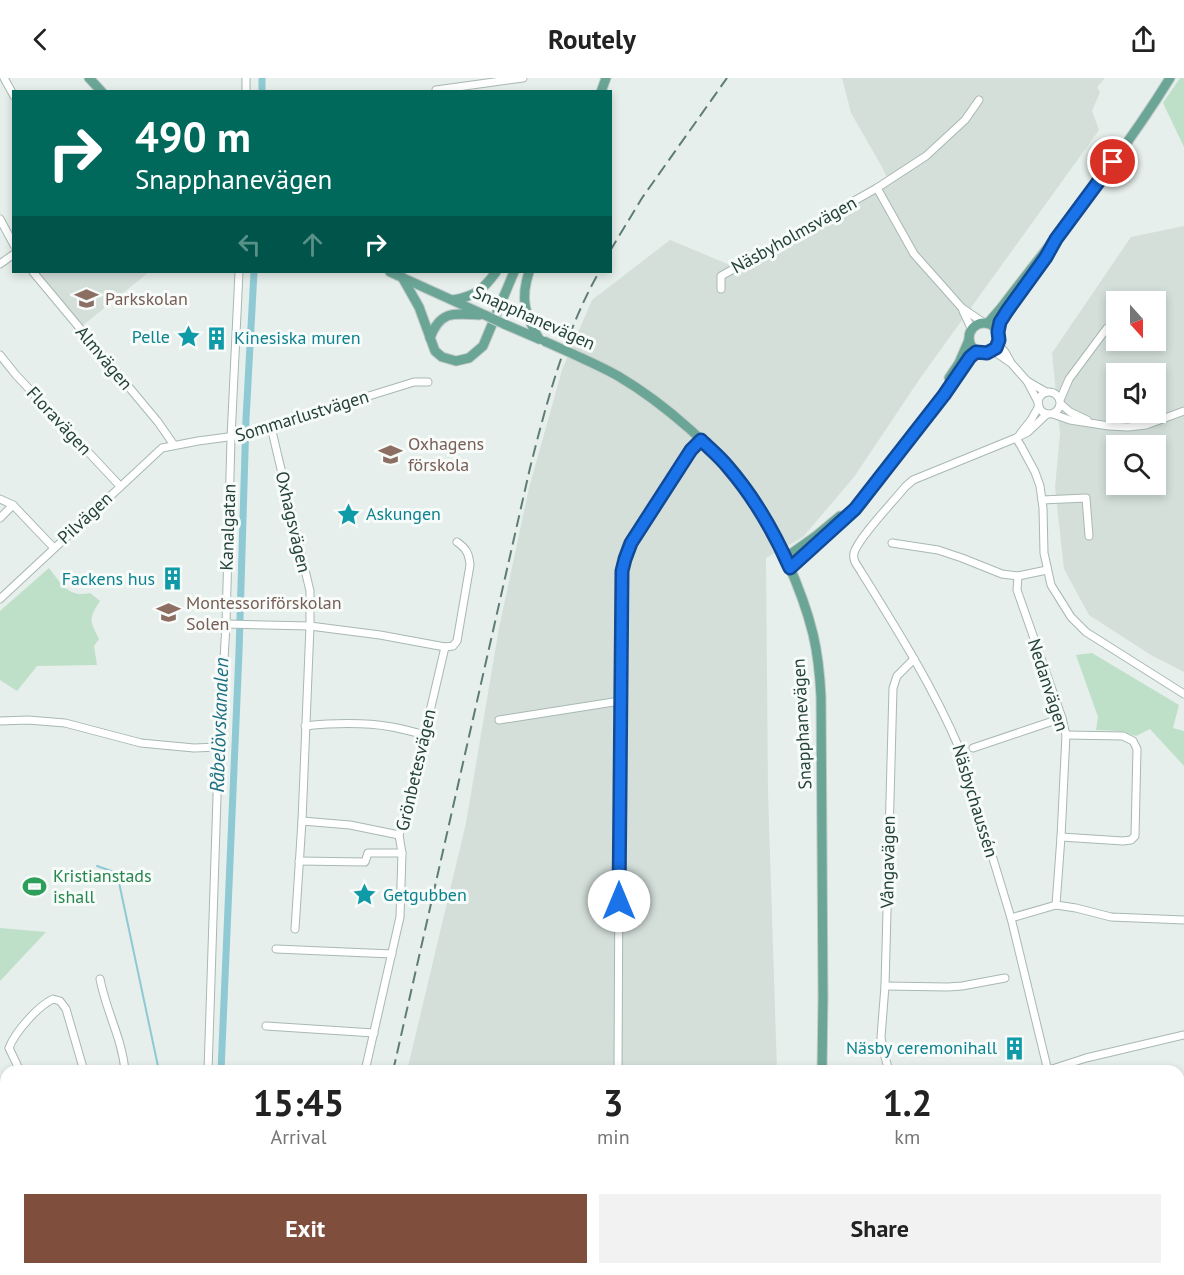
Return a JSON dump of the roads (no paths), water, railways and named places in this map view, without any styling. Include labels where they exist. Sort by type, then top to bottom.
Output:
[{"type":"main road","points":[[89,78],[100,90]]},
{"type":"main road","points":[[790,568],[848,516],[873,487],[970,357],[976,352],[985,353],[996,348],[1000,322],[1007,311],[1170,78]]},
{"type":"main road","points":[[986,323],[997,314],[1056,239]]},
{"type":"main road","name":"Snapphanevägen","points":[[392,273],[573,354],[634,386],[663,407],[727,466],[750,494],[770,527],[790,568],[813,634],[819,668],[823,931],[822,1065]]},
{"type":"main road","points":[[453,300],[476,293],[495,273]]},
{"type":"main road","points":[[402,277],[419,307],[435,351],[447,359],[456,361],[477,352],[486,340],[514,273]]},
{"type":"main road","points":[[530,273],[525,286],[524,304],[527,318],[541,340]]},
{"type":"main road","points":[[430,338],[438,321],[448,315],[487,316]]},
{"type":"main road","points":[[910,438],[959,363],[972,330],[979,324],[986,323],[992,325],[998,332]]},
{"type":"main road","points":[[969,340],[974,349],[985,353]]},
{"type":"main road","points":[[785,558],[816,536],[873,487]]},
{"type":"street","points":[[4,78],[12,92]]},
{"type":"street","points":[[436,90],[523,78]]},
{"type":"street","name":"Näsbyholmsvägen","points":[[721,289],[721,276],[877,188],[926,156],[965,120],[979,100]]},
{"type":"street","name":"Näsbyholmsvägen","points":[[877,188],[914,254],[962,308],[986,323]]},
{"type":"street","points":[[0,219],[12,241]]},
{"type":"street","name":"Almvägen","points":[[34,273],[158,422],[174,445]]},
{"type":"street","name":"Kanalgatan","points":[[208,1065],[239,273]]},
{"type":"street","name":"Näsbyholmsvägen","points":[[962,308],[972,330]]},
{"type":"street","points":[[1016,438],[1058,410],[1069,379],[1106,329]]},
{"type":"street","points":[[998,344],[1027,381],[1042,411],[1050,414],[1070,420],[1128,428],[1146,425],[1184,411]]},
{"type":"street","points":[[985,353],[995,352],[1011,363]]},
{"type":"street","name":"Floravägen","points":[[1,357],[120,486]]},
{"type":"street","points":[[1016,438],[1031,420],[1042,395],[1069,379]]},
{"type":"street","points":[[1027,381],[1056,394],[1070,412],[1092,423]]},
{"type":"street","name":"Sommarlustvägen","points":[[174,445],[231,438],[414,382],[428,382]]},
{"type":"street","name":"Oxhagsvägen","points":[[271,427],[309,591],[310,626],[302,821],[295,929]]},
{"type":"street","points":[[1016,438],[1040,486],[1044,553],[1051,585],[1071,617],[1086,632],[1184,694]]},
{"type":"street","name":"Näsbychaussén","points":[[1016,438],[913,480],[861,540],[854,552],[854,560],[914,659],[949,723],[960,750],[1011,918],[1046,1065]]},
{"type":"street","points":[[618,1065],[622,571],[631,543],[637,533],[691,450],[701,440]]},
{"type":"street","name":"Pilvägen","points":[[0,598],[162,448],[174,445]]},
{"type":"street","points":[[1042,500],[1086,498],[1089,536]]},
{"type":"street","points":[[0,499],[14,505],[54,548]]},
{"type":"street","points":[[0,518],[14,505]]},
{"type":"street","points":[[226,624],[310,626],[380,634],[445,647],[453,646],[457,641],[470,565],[465,548],[457,542]]},
{"type":"street","points":[[892,543],[938,550],[1002,574],[1018,576],[1047,570]]},
{"type":"street","name":"Nedanvägen","points":[[1018,576],[1017,590],[1066,735],[1056,905]]},
{"type":"street","name":"Grönbetesvägen","points":[[366,1065],[400,917],[402,853],[399,835],[445,647]]},
{"type":"street","name":"Vångavägen","points":[[887,1065],[881,1037],[885,986],[893,688],[897,676],[914,659]]},
{"type":"street","points":[[499,720],[620,701]]},
{"type":"street","points":[[973,748],[1062,718]]},
{"type":"street","points":[[0,720],[65,723],[141,743],[194,748],[219,747]]},
{"type":"street","points":[[305,726],[337,723],[362,724],[392,727],[425,735]]},
{"type":"street","points":[[1061,837],[1123,841],[1131,840],[1135,836],[1137,749],[1133,741],[1123,736],[1066,735]]},
{"type":"street","points":[[302,821],[350,825],[399,835]]},
{"type":"street","points":[[299,861],[365,862],[368,853],[402,853]]},
{"type":"street","points":[[1011,918],[1056,905],[1111,917],[1184,920]]},
{"type":"street","points":[[276,949],[392,954]]},
{"type":"street","points":[[885,986],[948,987],[1005,978]]},
{"type":"street","points":[[100,979],[103,996],[118,1037],[124,1065]]},
{"type":"street","points":[[17,1065],[9,1048],[13,1040],[43,1004],[53,999],[60,1001],[66,1009],[82,1065]]},
{"type":"street","points":[[266,1026],[374,1033]]},
{"type":"street","points":[[1065,1065],[1184,1035]]},
{"type":"waterway","name":"Råbelövskanalen","points":[[262,78],[262,90]]},
{"type":"waterway","name":"Råbelövskanalen","points":[[221,1065],[239,652],[246,419],[254,273]]},
{"type":"waterway","points":[[97,866],[117,873],[158,1065]]},
{"type":"railway","points":[[612,248],[642,198],[727,78]]},
{"type":"railway","points":[[394,1065],[536,443],[567,343],[598,273]]},
{"type":"place","name":"Parkskolan","points":[[87,299]]},
{"type":"place","name":"Pelle","points":[[188,337]]},
{"type":"place","name":"Kinesiska muren","points":[[216,338]]},
{"type":"place","name":"Oxhagens förskola","points":[[390,454]]},
{"type":"place","name":"Askungen","points":[[348,514]]},
{"type":"place","name":"Fackens hus","points":[[173,579]]},
{"type":"place","name":"Montessoriförskolan Solen","points":[[168,613]]},
{"type":"place","name":"Kristianstads ishall","points":[[35,886]]},
{"type":"place","name":"Getgubben","points":[[365,895]]},
{"type":"place","name":"Näsby ceremonihall","points":[[1015,1048]]}]
